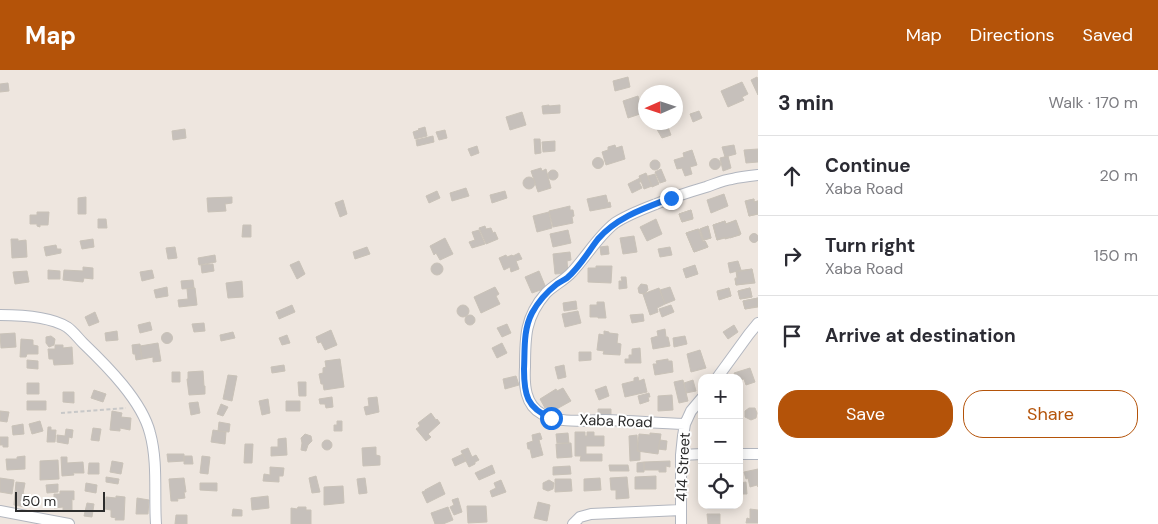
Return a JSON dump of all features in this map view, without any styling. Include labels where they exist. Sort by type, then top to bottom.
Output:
[{"type":"street","name":"Xaba Road","points":[[685,424],[567,420],[551,418],[540,414],[528,401],[526,390],[524,375],[526,331],[532,313],[547,293],[567,277],[599,238],[615,223],[671,198],[730,179],[758,175]]},
{"type":"street","points":[[0,314],[51,320],[67,327],[116,377],[139,406],[151,434],[154,452],[156,524]]},
{"type":"street","points":[[719,374],[758,323]]},
{"type":"street","name":"414 Street","points":[[682,524],[681,455],[685,424],[698,403]]},
{"type":"street","points":[[681,455],[698,454]]},
{"type":"street","points":[[743,454],[758,454]]},
{"type":"street","points":[[574,522],[580,517],[591,514],[681,510]]},
{"type":"street","points":[[0,511],[69,524]]},
{"type":"path","points":[[61,414],[139,406]]},
{"type":"building","points":[[628,77],[630,87],[615,91],[613,81]]},
{"type":"building","points":[[757,77],[758,79],[758,95],[751,80]]},
{"type":"building","points":[[742,82],[748,94],[742,97],[744,100],[728,107],[721,91]]},
{"type":"building","points":[[8,83],[9,91],[0,92],[0,84]]},
{"type":"building","points":[[638,96],[638,115],[628,118],[623,101]]},
{"type":"building","points":[[560,105],[560,113],[543,114],[542,106]]},
{"type":"building","points":[[699,111],[702,118],[693,122],[690,114]]},
{"type":"building","points":[[522,112],[526,125],[510,130],[506,117]]},
{"type":"building","points":[[425,127],[427,136],[415,139],[413,132]]},
{"type":"building","points":[[185,129],[186,138],[173,140],[172,131]]},
{"type":"building","points":[[445,130],[447,138],[439,140],[436,132]]},
{"type":"building","points":[[657,130],[669,130],[671,135],[662,138]]},
{"type":"building","points":[[433,136],[434,142],[417,146],[416,140]]},
{"type":"building","points":[[534,139],[540,139],[541,153],[535,154]]},
{"type":"building","points":[[555,141],[555,151],[543,152],[542,142]]},
{"type":"building","points":[[615,145],[616,148],[622,146],[625,159],[606,165],[602,152],[608,150],[608,147]]},
{"type":"building","points":[[734,145],[736,154],[725,157],[722,147]]},
{"type":"building","points":[[477,146],[479,153],[471,156],[468,149]]},
{"type":"building","points":[[758,149],[758,162],[746,163],[744,150]]},
{"type":"building","points":[[692,150],[697,165],[690,167],[692,174],[685,176],[682,168],[677,169],[674,160],[684,157],[683,153]]},
{"type":"building","points":[[728,156],[731,168],[723,171],[720,158]]},
{"type":"building","points":[[598,157],[604,163],[598,169],[592,163]]},
{"type":"building","points":[[715,158],[721,164],[715,170],[709,164]]},
{"type":"building","points":[[655,160],[660,165],[655,170],[650,165]]},
{"type":"building","points":[[541,168],[542,171],[546,169],[551,188],[538,192],[531,171]]},
{"type":"building","points":[[661,169],[666,181],[660,183],[655,172]]},
{"type":"building","points":[[551,170],[555,170],[558,175],[557,179],[551,180],[548,177],[548,173]]},
{"type":"building","points":[[646,173],[652,186],[644,189],[639,176]]},
{"type":"building","points":[[655,174],[659,184],[652,187],[648,176]]},
{"type":"building","points":[[529,177],[535,183],[529,189],[523,183]]},
{"type":"building","points":[[640,178],[641,182],[639,182],[642,188],[632,193],[628,184]]},
{"type":"building","points":[[466,188],[469,196],[452,201],[450,193]]},
{"type":"building","points":[[437,191],[440,198],[429,203],[426,196]]},
{"type":"building","points":[[505,191],[507,198],[492,203],[490,195]]},
{"type":"building","points":[[724,194],[728,206],[711,213],[707,200]]},
{"type":"building","points":[[606,195],[611,207],[590,211],[587,199]]},
{"type":"building","points":[[86,197],[86,214],[78,214],[78,198]]},
{"type":"building","points":[[232,197],[232,203],[225,204],[226,211],[208,212],[207,198]]},
{"type":"building","points":[[754,199],[754,202],[758,201],[758,214],[749,216],[745,201]]},
{"type":"building","points":[[754,199],[754,202],[758,201],[758,214],[749,216],[746,201]]},
{"type":"building","points":[[343,200],[347,214],[340,217],[335,203]]},
{"type":"building","points":[[570,206],[570,210],[573,210],[573,223],[553,227],[549,211]]},
{"type":"building","points":[[691,210],[693,218],[682,222],[679,214]]},
{"type":"building","points":[[691,210],[693,219],[682,222],[679,214]]},
{"type":"building","points":[[37,212],[49,212],[48,225],[40,225],[40,227],[37,224],[30,224],[30,215],[37,215]]},
{"type":"building","points":[[549,212],[552,228],[537,232],[533,216]]},
{"type":"building","points":[[98,219],[106,219],[107,228],[98,228]]},
{"type":"building","points":[[656,219],[662,234],[647,241],[640,227]]},
{"type":"building","points":[[736,220],[741,234],[717,240],[713,225],[725,221],[726,224]]},
{"type":"building","points":[[725,221],[725,224],[736,221],[740,235],[717,240],[713,225]]},
{"type":"building","points":[[243,225],[251,225],[251,237],[242,237]]},
{"type":"building","points":[[485,226],[486,229],[491,228],[493,233],[495,232],[498,239],[486,244],[479,228]]},
{"type":"building","points":[[708,226],[711,238],[703,240],[700,229]]},
{"type":"building","points":[[708,226],[711,238],[704,240],[700,229]]},
{"type":"building","points":[[698,229],[703,242],[705,241],[708,247],[694,252],[686,233]]},
{"type":"building","points":[[699,229],[703,241],[705,241],[708,247],[694,252],[686,233]]},
{"type":"building","points":[[479,230],[485,244],[472,248],[469,242],[475,240],[472,232]]},
{"type":"building","points":[[568,230],[571,243],[553,247],[550,234]]},
{"type":"building","points":[[754,233],[759,238],[754,243],[749,238]]},
{"type":"building","points":[[634,236],[637,252],[623,254],[620,238]]},
{"type":"building","points":[[445,238],[453,254],[440,260],[436,253],[434,255],[430,246]]},
{"type":"building","points":[[11,239],[18,239],[18,241],[26,240],[27,257],[12,258]]},
{"type":"building","points":[[93,239],[94,247],[82,249],[80,241]]},
{"type":"building","points":[[56,245],[57,249],[61,249],[61,253],[46,256],[44,247]]},
{"type":"building","points":[[608,246],[609,254],[601,255],[600,247]]},
{"type":"building","points":[[175,247],[177,258],[168,259],[166,248]]},
{"type":"building","points":[[367,247],[370,254],[355,259],[353,252]]},
{"type":"building","points":[[670,247],[672,255],[660,257],[658,249]]},
{"type":"building","points":[[570,252],[571,260],[567,261],[568,273],[555,274],[553,254]]},
{"type":"building","points":[[519,253],[522,259],[516,261],[519,269],[511,272],[510,267],[504,270],[499,258]]},
{"type":"building","points":[[215,255],[216,262],[199,265],[198,258]]},
{"type":"building","points":[[299,261],[305,274],[297,279],[290,265]]},
{"type":"building","points":[[738,261],[741,270],[730,273],[728,263]]},
{"type":"building","points":[[435,263],[439,263],[443,269],[439,275],[435,275],[431,271],[431,267]]},
{"type":"building","points":[[213,264],[214,271],[202,273],[201,265]]},
{"type":"building","points":[[695,265],[698,274],[686,278],[683,269]]},
{"type":"building","points":[[596,266],[612,266],[611,283],[588,282],[588,268],[596,268]]},
{"type":"building","points":[[83,267],[93,268],[93,279],[84,278],[83,282],[63,280],[64,270],[83,271]]},
{"type":"building","points":[[752,269],[755,283],[736,285],[737,272]]},
{"type":"building","points":[[752,269],[754,282],[736,285],[736,271]]},
{"type":"building","points":[[48,270],[60,271],[60,279],[48,279]]},
{"type":"building","points":[[152,270],[154,278],[142,281],[140,272]]},
{"type":"building","points":[[27,271],[29,282],[15,284],[13,272]]},
{"type":"building","points":[[539,271],[546,288],[532,293],[525,277]]},
{"type":"building","points":[[621,277],[626,277],[627,288],[619,289],[619,281],[622,281]]},
{"type":"building","points":[[193,280],[194,288],[182,289],[181,281]]},
{"type":"building","points":[[242,281],[243,297],[228,298],[226,283]]},
{"type":"building","points":[[641,284],[647,285],[648,290],[644,294],[639,293],[638,288]]},
{"type":"building","points":[[167,287],[168,296],[156,298],[154,290]]},
{"type":"building","points":[[495,287],[499,294],[496,296],[500,304],[481,313],[474,297]]},
{"type":"building","points":[[670,287],[675,300],[665,304],[660,290]]},
{"type":"building","points":[[195,288],[197,305],[179,307],[178,300],[188,299],[187,289]]},
{"type":"building","points":[[659,288],[665,304],[657,308],[658,312],[650,315],[643,294]]},
{"type":"building","points":[[729,288],[731,296],[719,300],[717,292]]},
{"type":"building","points":[[729,288],[731,296],[719,299],[717,291]]},
{"type":"building","points":[[750,288],[752,297],[740,299],[738,291]]},
{"type":"building","points":[[750,288],[752,297],[740,299],[738,291]]},
{"type":"building","points":[[758,298],[758,307],[745,309],[743,301]]},
{"type":"building","points":[[758,298],[758,306],[745,309],[743,301]]},
{"type":"building","points":[[576,301],[577,309],[564,311],[563,303]]},
{"type":"building","points":[[597,302],[604,302],[606,318],[590,317],[590,305],[597,305]]},
{"type":"building","points":[[292,305],[295,312],[279,319],[276,312]]},
{"type":"building","points":[[463,305],[469,311],[463,317],[457,311]]},
{"type":"building","points":[[671,305],[674,312],[662,317],[659,309]]},
{"type":"building","points":[[578,311],[581,323],[565,327],[562,314]]},
{"type":"building","points":[[95,312],[99,322],[89,326],[85,317]]},
{"type":"building","points":[[643,314],[644,321],[632,323],[630,315]]},
{"type":"building","points":[[470,315],[475,320],[470,325],[465,320]]},
{"type":"building","points":[[150,322],[152,330],[140,333],[138,325]]},
{"type":"building","points":[[204,323],[205,331],[194,332],[192,324]]},
{"type":"building","points":[[507,324],[511,333],[502,337],[497,328]]},
{"type":"building","points":[[734,325],[738,332],[728,339],[723,332]]},
{"type":"building","points":[[665,329],[670,346],[653,349],[651,338],[658,336],[657,331]]},
{"type":"building","points":[[331,330],[337,345],[325,350],[321,342],[318,343],[316,337]]},
{"type":"building","points":[[117,331],[118,340],[106,341],[105,333]]},
{"type":"building","points":[[604,331],[618,334],[617,343],[621,344],[620,355],[603,354],[604,351],[597,350],[599,334],[604,335]]},
{"type":"building","points":[[233,332],[235,338],[221,341],[220,335]]},
{"type":"building","points":[[15,333],[16,347],[1,348],[0,334]]},
{"type":"building","points":[[165,333],[169,333],[172,338],[171,342],[165,343],[162,340],[162,336]]},
{"type":"building","points":[[287,335],[290,343],[282,345],[279,338]]},
{"type":"building","points":[[51,336],[55,339],[54,345],[49,347],[46,343],[46,337]]},
{"type":"building","points":[[685,336],[687,344],[674,347],[673,338]]},
{"type":"building","points":[[21,339],[33,340],[33,345],[38,346],[38,354],[27,354],[26,357],[20,357]]},
{"type":"building","points":[[158,343],[161,361],[153,362],[153,357],[142,359],[140,346]]},
{"type":"building","points":[[502,343],[507,353],[497,358],[492,348]]},
{"type":"building","points":[[140,344],[142,359],[136,360],[132,345]]},
{"type":"building","points":[[55,345],[63,345],[63,348],[72,347],[73,364],[54,365],[53,359],[49,359],[48,349],[55,349]]},
{"type":"building","points":[[640,348],[641,363],[625,363],[625,359],[629,359],[629,355],[632,355],[632,349]]},
{"type":"building","points":[[700,350],[706,368],[691,372],[687,354]]},
{"type":"building","points":[[579,352],[591,352],[591,360],[579,361]]},
{"type":"building","points":[[340,359],[344,387],[324,390],[319,374],[323,373],[323,368],[326,367],[325,361]]},
{"type":"building","points":[[668,359],[668,361],[672,361],[673,372],[655,375],[653,364],[657,364],[656,361]]},
{"type":"building","points":[[27,360],[38,361],[38,369],[27,368]]},
{"type":"building","points":[[284,365],[285,371],[272,373],[271,367]]},
{"type":"building","points":[[564,365],[566,377],[558,379],[555,367]]},
{"type":"building","points":[[750,368],[755,382],[746,385],[743,374],[734,373]]},
{"type":"building","points":[[203,371],[205,394],[189,395],[188,372]]},
{"type":"building","points":[[172,372],[180,372],[180,382],[172,382]]},
{"type":"building","points":[[228,375],[237,376],[232,401],[223,399]]},
{"type":"building","points":[[516,376],[519,385],[505,389],[503,379]]},
{"type":"building","points":[[638,377],[639,381],[644,379],[647,392],[625,397],[622,384],[634,381],[634,378]]},
{"type":"building","points":[[683,380],[688,401],[679,403],[674,382]]},
{"type":"building","points":[[693,380],[696,391],[686,393],[684,383]]},
{"type":"building","points":[[298,382],[306,382],[306,396],[299,396]]},
{"type":"building","points":[[27,383],[39,383],[39,394],[27,394]]},
{"type":"building","points":[[606,386],[609,396],[599,400],[595,390]]},
{"type":"building","points":[[563,388],[571,401],[553,411],[550,411],[547,407],[545,408],[540,399],[556,389],[557,391]]},
{"type":"building","points":[[94,390],[106,394],[103,402],[91,398]]},
{"type":"building","points":[[63,392],[74,392],[74,403],[63,402]]},
{"type":"building","points":[[649,393],[649,401],[640,404],[638,396]]},
{"type":"building","points":[[672,395],[673,410],[658,411],[658,396]]},
{"type":"building","points":[[332,397],[333,407],[326,408],[325,404],[320,404],[319,399]]},
{"type":"building","points":[[377,397],[379,412],[366,415],[364,407],[369,406],[368,398]]},
{"type":"building","points":[[268,399],[270,413],[262,415],[259,401]]},
{"type":"building","points":[[27,401],[46,401],[46,410],[27,410]]},
{"type":"building","points":[[286,401],[300,401],[300,411],[286,411]]},
{"type":"building","points":[[198,402],[200,413],[191,415],[189,403]]},
{"type":"building","points":[[221,404],[228,407],[223,416],[217,414]]},
{"type":"building","points":[[749,408],[755,408],[756,418],[751,420],[745,417],[745,411]]},
{"type":"building","points":[[598,409],[611,409],[611,415],[598,415]]},
{"type":"building","points":[[0,411],[9,412],[7,422],[0,421]]},
{"type":"building","points":[[112,411],[122,413],[121,417],[131,418],[130,430],[120,428],[120,431],[110,430]]},
{"type":"building","points":[[431,413],[440,423],[428,434],[431,437],[426,441],[416,429],[420,426],[418,423]]},
{"type":"building","points":[[40,421],[43,431],[32,434],[29,424]]},
{"type":"building","points":[[337,421],[342,421],[342,431],[334,431],[334,425],[337,425]]},
{"type":"building","points":[[219,422],[230,424],[229,432],[218,431]]},
{"type":"building","points":[[23,424],[24,434],[13,435],[12,426]]},
{"type":"building","points":[[48,427],[51,427],[51,430],[56,430],[55,442],[47,442]]},
{"type":"building","points":[[93,428],[101,429],[99,441],[91,440]]},
{"type":"building","points":[[66,429],[73,430],[72,438],[69,437],[68,444],[57,442],[57,435],[65,436]]},
{"type":"building","points":[[213,430],[226,432],[225,444],[211,442]]},
{"type":"building","points":[[575,432],[585,432],[585,436],[587,436],[587,432],[594,432],[594,436],[604,436],[604,446],[586,446],[586,454],[602,454],[602,461],[580,461],[581,456],[575,456]]},
{"type":"building","points":[[540,433],[542,439],[539,440],[543,455],[532,458],[527,443],[533,441],[532,435]]},
{"type":"building","points":[[568,433],[569,443],[557,443],[556,434]]},
{"type":"building","points":[[650,433],[661,434],[658,454],[637,451],[639,434],[650,435]]},
{"type":"building","points":[[305,434],[311,436],[312,441],[306,451],[301,450],[301,438]]},
{"type":"building","points":[[637,435],[640,460],[630,461],[629,436]]},
{"type":"building","points":[[0,437],[8,437],[8,447],[0,445]]},
{"type":"building","points":[[286,438],[287,455],[271,456],[271,447],[278,447],[278,439]]},
{"type":"building","points":[[327,440],[332,445],[327,450],[322,445]]},
{"type":"building","points":[[660,440],[667,441],[666,450],[658,449]]},
{"type":"building","points":[[571,443],[572,457],[557,458],[556,444]]},
{"type":"building","points":[[245,444],[253,444],[252,463],[244,463]]},
{"type":"building","points":[[376,447],[376,455],[380,456],[380,465],[363,466],[362,448]]},
{"type":"building","points":[[468,448],[472,457],[476,455],[479,460],[469,467],[461,451]]},
{"type":"building","points":[[167,454],[184,454],[184,461],[168,462]]},
{"type":"building","points":[[463,454],[466,461],[455,466],[452,459]]},
{"type":"building","points":[[25,456],[25,469],[7,470],[6,459],[17,459],[17,457]]},
{"type":"building","points":[[184,456],[192,456],[193,464],[184,464]]},
{"type":"building","points":[[202,456],[210,457],[208,474],[200,473]]},
{"type":"building","points":[[61,457],[67,457],[67,463],[83,462],[84,473],[62,476]]},
{"type":"building","points":[[58,460],[59,479],[40,480],[40,461]]},
{"type":"building","points":[[112,461],[123,463],[121,474],[110,472]]},
{"type":"building","points":[[670,461],[670,467],[666,466],[666,472],[644,470],[644,462]]},
{"type":"building","points":[[644,462],[644,472],[637,472],[637,463]]},
{"type":"building","points":[[89,463],[99,463],[99,474],[88,474]]},
{"type":"building","points":[[492,465],[495,473],[479,480],[475,473]]},
{"type":"building","points":[[609,465],[628,465],[629,471],[610,471]]},
{"type":"building","points":[[570,466],[571,474],[553,475],[553,467]]},
{"type":"building","points":[[270,467],[284,468],[283,476],[279,476],[279,482],[263,481],[264,474],[270,475]]},
{"type":"building","points":[[758,469],[758,487],[757,485],[750,487],[744,472]]},
{"type":"building","points":[[316,476],[320,492],[312,493],[309,478]]},
{"type":"building","points":[[656,476],[656,489],[635,489],[635,477]]},
{"type":"building","points":[[106,477],[119,479],[118,484],[106,482]]},
{"type":"building","points":[[627,477],[629,498],[616,499],[616,490],[611,490],[610,478]]},
{"type":"building","points":[[0,478],[14,480],[12,494],[0,492]]},
{"type":"building","points":[[184,478],[185,498],[171,501],[169,479]]},
{"type":"building","points":[[365,478],[367,493],[359,494],[357,479]]},
{"type":"building","points":[[600,478],[601,490],[584,491],[584,479]]},
{"type":"building","points":[[555,479],[571,479],[572,491],[555,492]]},
{"type":"building","points":[[501,480],[506,492],[492,497],[490,491],[496,488],[494,483]]},
{"type":"building","points":[[549,480],[554,483],[553,489],[548,491],[543,489],[543,483]]},
{"type":"building","points":[[16,482],[25,483],[23,494],[27,495],[26,507],[14,505]]},
{"type":"building","points":[[440,482],[445,494],[427,503],[422,492]]},
{"type":"building","points":[[743,482],[746,482],[747,494],[743,494]]},
{"type":"building","points":[[86,483],[97,485],[96,493],[85,491]]},
{"type":"building","points":[[200,483],[217,483],[217,491],[200,490]]},
{"type":"building","points":[[58,484],[58,492],[47,493],[46,485]]},
{"type":"building","points":[[343,486],[344,503],[324,505],[324,487]]},
{"type":"building","points":[[60,491],[74,491],[72,510],[63,510],[63,507],[54,508],[54,494],[60,494]]},
{"type":"building","points":[[116,496],[125,497],[124,520],[115,520],[116,518],[111,517],[111,510],[105,509],[106,497],[116,498]]},
{"type":"building","points":[[268,496],[269,508],[252,510],[251,498]]},
{"type":"building","points":[[137,498],[149,500],[148,514],[136,514]]},
{"type":"building","points":[[458,498],[462,512],[454,515],[450,507],[454,505],[452,500]]},
{"type":"building","points":[[538,502],[550,505],[547,521],[534,518]]},
{"type":"building","points":[[87,503],[94,504],[92,517],[84,516]]},
{"type":"building","points":[[467,506],[486,506],[487,522],[468,523]]},
{"type":"building","points":[[298,507],[306,507],[306,510],[311,510],[311,524],[291,524],[291,508],[297,509]]},
{"type":"building","points":[[448,507],[453,520],[443,524],[435,524],[431,513]]},
{"type":"building","points":[[233,509],[242,510],[242,516],[232,516]]},
{"type":"building","points":[[750,509],[758,510],[758,523],[746,523],[747,518],[750,519]]},
{"type":"building","points":[[707,514],[720,514],[720,524],[708,524]]},
{"type":"building","points":[[176,515],[187,515],[187,524],[175,524]]},
{"type":"route","points":[[551,418],[540,414],[532,407],[528,401],[526,390],[524,375],[526,331],[532,313],[547,293],[567,277],[599,238],[615,223],[671,198]]}]
